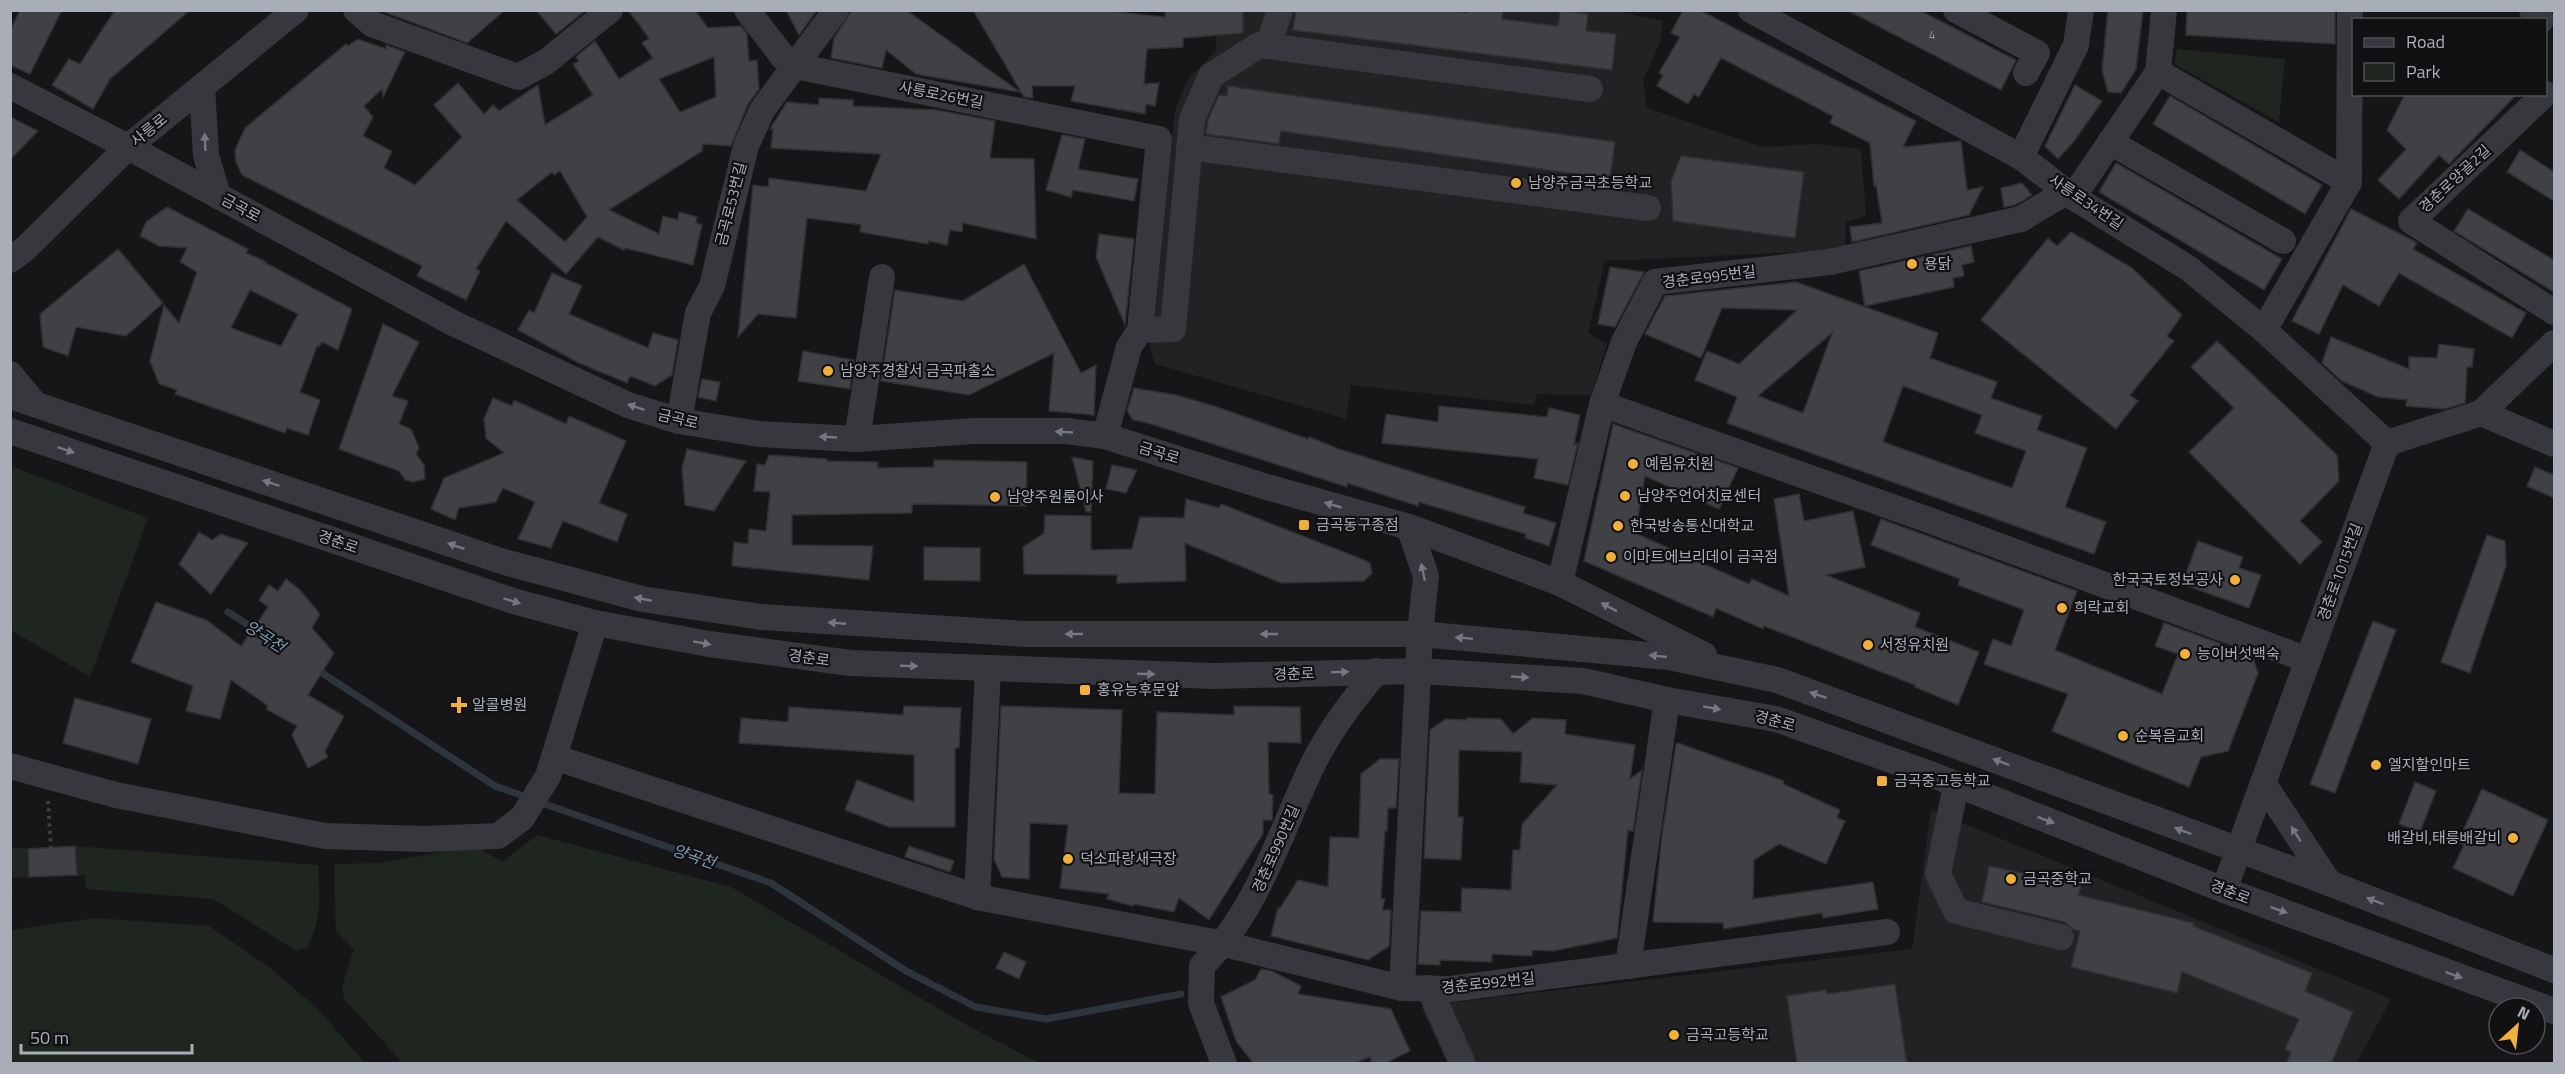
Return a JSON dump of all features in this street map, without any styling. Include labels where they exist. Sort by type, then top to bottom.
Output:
[{"type":"street","name":"사릉로","points":[[10,281],[18,254],[128,147],[296,10]]},
{"type":"street","points":[[356,10],[372,24],[518,77],[546,62],[610,10]]},
{"type":"street","points":[[747,10],[783,57],[795,66]]},
{"type":"street","name":"금곡로53번길","points":[[679,421],[698,313],[712,286],[746,146],[762,110],[836,10]]},
{"type":"street","points":[[1268,46],[1280,10]]},
{"type":"street","name":"사릉로34번길","points":[[1750,10],[2021,157],[2070,194],[2188,268],[2264,330],[2387,443]]},
{"type":"street","points":[[1956,10],[2037,53],[2026,72]]},
{"type":"street","points":[[2021,157],[2076,45],[2081,10]]},
{"type":"street","points":[[2070,194],[2110,142],[2158,72],[2164,10]]},
{"type":"street","points":[[2264,330],[2349,182],[2350,10]]},
{"type":"street","points":[[1105,436],[1128,347],[1140,330],[1173,329],[1192,119],[1211,76],[1259,45],[1590,89]]},
{"type":"street","name":"사릉로26번길","points":[[795,66],[1159,139],[1140,330]]},
{"type":"street","points":[[2158,72],[2349,182]]},
{"type":"street","name":"금곡로","points":[[10,86],[128,147],[453,323],[628,405],[679,421],[759,434],[857,439],[973,431],[1066,432],[1105,436],[1260,485],[1409,527],[1560,583],[1736,671]]},
{"type":"street","points":[[202,87],[206,155],[218,196]]},
{"type":"street","name":"경춘로양골2길","points":[[2543,96],[2410,221],[2554,312]]},
{"type":"street","points":[[2110,142],[2283,241]]},
{"type":"street","points":[[1189,147],[1648,208]]},
{"type":"street","name":"경춘로995번길","points":[[1560,583],[1602,404],[1624,342],[1655,282],[1830,262],[2021,219],[2070,194]]},
{"type":"street","points":[[857,439],[882,277]]},
{"type":"street","points":[[2387,443],[2481,413],[2554,343]]},
{"type":"street","points":[[10,374],[35,405]]},
{"type":"street","points":[[10,396],[504,562],[642,599],[761,617],[1025,634],[1420,634],[1669,657],[1777,680],[2328,883],[2554,970]]},
{"type":"street","points":[[1602,404],[1926,519],[2308,660]]},
{"type":"street","points":[[2481,413],[2554,444]]},
{"type":"street","name":"경춘로","points":[[10,431],[513,601],[595,623],[709,644],[850,663],[988,669],[1214,676],[1420,671],[1583,681],[1666,700],[1776,719],[1956,785],[2224,890],[2554,1011]]},
{"type":"street","name":"경춘로1015번길","points":[[2224,890],[2387,443]]},
{"type":"street","points":[[1402,988],[1420,671],[1420,634],[1426,576],[1409,527]]},
{"type":"street","points":[[10,766],[117,795],[325,836],[424,839],[498,836],[522,818],[551,766],[595,623]]},
{"type":"street","points":[[977,897],[988,669]]},
{"type":"street","name":"경춘로990번길","points":[[1224,1064],[1201,1004],[1203,966],[1224,944],[1260,888],[1313,764],[1344,711],[1377,671]]},
{"type":"street","points":[[1628,966],[1666,700]]},
{"type":"street","name":"경춘로992번길","points":[[551,766],[977,897],[1224,944],[1402,988],[1450,989],[1887,932]]},
{"type":"street","points":[[2263,783],[2328,883]]},
{"type":"street","points":[[1956,785],[1938,874],[1956,911],[2061,937]]},
{"type":"street","points":[[1429,988],[1463,1064]]},
{"type":"path","points":[[46,776],[51,848]]},
{"type":"shaded area","name":"남양주금곡초등학교","points":[[1216,11],[1616,11],[1663,21],[1660,43],[1643,80],[1647,108],[1763,147],[1816,144],[1861,149],[1866,216],[1846,222],[1845,250],[1605,261],[1588,333],[1607,344],[1591,395],[1537,394],[1534,405],[1351,385],[1346,419],[1155,364],[1150,349],[1175,110],[1188,79],[1216,51]]},
{"type":"shaded area","name":"금곡중학교","points":[[1931,810],[2391,999],[2356,1064],[1447,1063],[1421,1006],[1912,949]]},
{"type":"green space","points":[[2177,49],[2285,59],[2279,122],[2174,64]]},
{"type":"green space","points":[[11,466],[148,518],[90,677],[11,630]]},
{"type":"green space","points":[[537,835],[731,887],[963,1023],[1039,1063],[403,1063],[344,999],[342,986],[354,949],[336,931],[334,864],[379,863],[476,846],[502,862]]},
{"type":"green space","points":[[75,846],[318,865],[319,907],[316,926],[308,947],[297,951],[213,899],[86,889],[85,875],[77,875]]},
{"type":"green space","points":[[11,847],[28,849],[29,877],[12,878],[13,897],[11,898]]},
{"type":"green space","points":[[95,918],[209,926],[269,967],[318,1009],[365,1063],[11,1063],[11,930]]},
{"type":"building","points":[[20,10],[62,10],[30,74],[10,65],[10,31]]},
{"type":"building","points":[[115,10],[190,10],[110,79],[93,109],[52,85],[69,59],[80,64]]},
{"type":"building","points":[[379,10],[505,10],[467,43]]},
{"type":"building","points":[[536,10],[586,10],[556,34]]},
{"type":"building","points":[[628,10],[695,10],[708,28],[741,26],[747,34],[749,61],[757,60],[759,89],[748,104],[731,146],[703,144],[702,151],[609,210],[659,234],[663,216],[678,220],[679,212],[697,217],[696,223],[702,225],[693,265],[625,248],[624,250],[598,237],[566,274],[506,221],[476,269],[480,271],[466,300],[417,276],[422,266],[242,175],[236,162],[235,150],[245,128],[346,44],[348,46],[358,39],[386,49],[386,45],[405,52],[383,97],[382,89],[364,106],[373,117],[363,136],[392,151],[384,168],[415,185],[462,137],[434,105],[458,83],[484,114],[493,105],[499,111],[538,85],[545,125],[593,95],[573,64],[579,61],[576,57],[595,41],[619,79],[653,58],[642,43],[649,38]],"holes":[[[714,57],[716,97],[680,112],[659,79]],[[560,171],[587,217],[565,242],[517,200],[552,172],[554,175]]]},
{"type":"building","points":[[786,10],[817,10],[799,35]]},
{"type":"building","points":[[852,10],[906,10],[1020,92],[916,74],[886,50],[882,68],[831,58],[834,38]]},
{"type":"building","points":[[973,10],[1097,10],[1165,17],[1165,10],[1243,10],[1243,33],[1183,38],[1183,47],[1147,49],[1144,84],[1159,83],[1155,106],[1146,104],[1145,114],[1071,101],[1075,86],[1032,86],[1033,98],[1024,97]]},
{"type":"building","points":[[1296,10],[1444,10],[1467,13],[1467,10],[1503,10],[1502,19],[1558,26],[1560,10],[1588,14],[1586,31],[1616,34],[1612,70],[1293,30]]},
{"type":"building","points":[[1683,10],[1699,10],[1916,121],[1903,147],[1961,141],[1967,190],[1983,187],[1969,215],[1852,242],[1850,227],[1882,223],[1876,185],[1874,186],[1870,143],[1830,123],[1833,116],[1721,58],[1699,97],[1694,94],[1688,104],[1657,86],[1663,75],[1659,73],[1680,37],[1671,33]]},
{"type":"building","points":[[1847,10],[1919,10],[2016,60],[2001,90]]},
{"type":"building","points":[[2108,10],[2143,10],[2136,69],[2121,93],[2108,92],[2102,70]]},
{"type":"building","points":[[2187,10],[2335,10],[2335,44],[2186,35]]},
{"type":"building","points":[[2075,85],[2102,101],[2075,140],[2058,159],[2045,146]]},
{"type":"building","points":[[1228,86],[1615,142],[1610,179],[1281,131],[1279,144],[1206,134],[1208,120],[1219,95],[1227,96]]},
{"type":"building","points":[[2170,96],[2322,185],[2305,214],[2153,124]]},
{"type":"building","points":[[2404,96],[2515,96],[2449,164],[2439,155],[2399,199],[2378,180],[2406,149],[2387,130]]},
{"type":"building","points":[[819,98],[853,100],[853,106],[937,110],[995,121],[990,158],[1034,159],[1036,239],[963,223],[962,232],[950,230],[947,245],[929,241],[928,244],[860,232],[861,225],[807,218],[796,318],[758,314],[738,337],[753,185],[768,187],[769,178],[866,191],[881,154],[771,148],[773,129],[770,129],[787,102],[819,105]]},
{"type":"building","points":[[10,117],[38,131],[10,160]]},
{"type":"building","points":[[1062,135],[1085,139],[1078,169],[1138,179],[1134,201],[1073,190],[1071,197],[1046,190]]},
{"type":"building","points":[[2520,150],[2554,172],[2554,201],[2507,172]]},
{"type":"building","points":[[1681,156],[1804,172],[1795,238],[1673,221],[1671,181]]},
{"type":"building","points":[[2116,163],[2282,259],[2264,290],[2099,192]]},
{"type":"building","points":[[2022,183],[2032,195],[2015,205],[2004,207],[2001,188]]},
{"type":"building","points":[[167,207],[248,249],[246,253],[265,261],[352,309],[338,350],[322,342],[319,347],[317,346],[300,392],[320,400],[308,435],[287,428],[285,433],[175,394],[177,390],[159,384],[150,361],[164,305],[179,323],[197,272],[180,262],[187,248],[159,246],[140,236],[146,222]],"holes":[[[250,290],[298,314],[281,346],[231,328]]]},
{"type":"building","points":[[2351,209],[2412,240],[2417,243],[2413,249],[2526,313],[2512,338],[2399,273],[2379,306],[2343,285],[2319,334],[2292,321]]},
{"type":"building","points":[[2468,209],[2554,260],[2554,292],[2454,231]]},
{"type":"building","points":[[2071,232],[2132,268],[2182,315],[2167,336],[2174,341],[2130,395],[2138,401],[2116,429],[1981,320],[2048,238],[2057,246]]},
{"type":"building","points":[[1099,234],[1134,239],[1125,325],[1096,257]]},
{"type":"building","points":[[1971,246],[1974,262],[1962,265],[1964,276],[1953,278],[1954,287],[1865,306],[1859,271]]},
{"type":"building","points":[[118,249],[163,303],[126,336],[76,327],[68,356],[43,347],[40,314]]},
{"type":"building","points":[[1024,264],[1081,373],[1096,365],[1094,415],[1049,411],[1054,353],[969,395],[881,381],[895,290],[963,301]]},
{"type":"building","points":[[1610,267],[1644,272],[1615,327],[1598,324]]},
{"type":"building","points":[[552,273],[582,286],[569,314],[648,348],[653,333],[678,340],[672,375],[655,386],[630,376],[627,383],[579,363],[518,330],[529,310],[534,313]]},
{"type":"building","points":[[1796,282],[1938,333],[1930,358],[1997,382],[1991,398],[2042,416],[2037,430],[2087,448],[2065,507],[2106,522],[2094,554],[1727,423],[1737,397],[1695,380],[1707,351],[1739,364],[1797,310],[1722,308],[1701,358],[1645,334],[1665,296]],"holes":[[[1832,333],[1803,413],[1758,396]],[[1903,386],[1982,415],[1975,433],[2026,451],[2012,488],[1883,442]]]},
{"type":"building","points":[[383,324],[419,342],[392,396],[408,401],[399,424],[411,429],[419,448],[416,454],[424,465],[425,479],[413,482],[405,480],[399,471],[339,449]]},
{"type":"building","points":[[2331,337],[2409,369],[2409,357],[2437,358],[2439,344],[2474,349],[2472,367],[2467,367],[2465,403],[2444,409],[2406,406],[2407,400],[2378,397],[2342,381],[2322,363]]},
{"type":"building","points":[[2217,341],[2337,455],[2339,481],[2300,521],[2322,542],[2300,564],[2189,452],[2234,408],[2191,367]]},
{"type":"building","name":"남양주경찰서 금곡파출소","points":[[803,351],[854,360],[850,389],[798,381]]},
{"type":"building","points":[[702,379],[720,382],[716,401],[698,397]]},
{"type":"building","points":[[1134,388],[1176,395],[1217,407],[1308,439],[1309,437],[1339,449],[1525,507],[1523,513],[1556,523],[1549,546],[1525,538],[1526,534],[1419,502],[1418,506],[1347,483],[1347,487],[1133,420],[1127,411]]},
{"type":"building","points":[[493,398],[512,406],[514,400],[566,424],[569,416],[626,441],[599,503],[627,514],[617,542],[563,521],[551,548],[518,539],[535,502],[503,488],[496,502],[459,508],[455,520],[431,509],[444,478],[504,453],[486,438],[484,419]]},
{"type":"building","points":[[1439,406],[1547,417],[1549,408],[1580,415],[1574,445],[1578,443],[1568,485],[1534,478],[1538,459],[1382,443],[1386,414],[1438,422]]},
{"type":"building","points":[[1613,424],[1738,468],[1719,509],[1645,476],[1635,533],[1749,584],[1752,579],[1789,596],[1774,499],[1799,494],[1804,521],[1853,511],[1865,567],[1826,575],[1920,613],[1915,627],[1979,652],[1958,705],[1915,687],[1915,685],[1764,626],[1763,629],[1716,608],[1713,617],[1584,561]]},
{"type":"building","points":[[687,449],[746,461],[714,511],[685,505],[682,468]]},
{"type":"building","points":[[769,455],[827,459],[827,461],[878,462],[878,468],[934,467],[934,460],[1027,462],[1026,506],[912,504],[912,513],[792,515],[792,545],[873,546],[869,580],[732,566],[734,542],[748,544],[749,529],[766,531],[770,492],[754,491],[757,464],[765,465]]},
{"type":"building","points":[[1072,457],[1093,461],[1091,512],[1086,512]]},
{"type":"building","points":[[1112,465],[1137,470],[1126,493],[1106,489]]},
{"type":"building","points":[[2535,467],[2554,475],[2554,498],[2527,486]]},
{"type":"building","points":[[1186,499],[1219,508],[1221,504],[1364,560],[1370,563],[1372,573],[1364,581],[1281,583],[1185,543],[1186,581],[1117,583],[1117,575],[1024,574],[1023,547],[1044,533],[1045,515],[1091,516],[1091,550],[1132,549],[1140,517],[1184,518]]},
{"type":"building","points":[[1881,519],[2077,591],[2055,650],[2162,694],[2178,654],[2155,646],[2164,623],[2252,655],[2258,673],[2228,751],[2201,757],[2189,787],[2052,731],[2068,694],[1984,664],[1993,639],[2011,646],[2024,610],[1958,585],[1960,579],[1871,545]]},
{"type":"building","points":[[199,532],[212,540],[221,534],[248,543],[211,594],[179,564]]},
{"type":"building","points":[[2487,535],[2505,541],[2506,566],[2470,673],[2441,662]]},
{"type":"building","points":[[2198,541],[2243,557],[2239,568],[2261,575],[2249,608],[2182,584]]},
{"type":"building","points":[[924,547],[980,548],[980,581],[924,580]]},
{"type":"building","points":[[286,579],[299,589],[320,614],[312,628],[334,653],[308,695],[344,716],[325,751],[328,757],[308,768],[292,735],[297,726],[266,709],[268,706],[231,680],[220,719],[186,711],[193,686],[131,662],[156,602],[206,620],[241,646],[249,635],[258,638],[251,632],[268,607],[259,600],[269,585],[278,591]]},
{"type":"building","points":[[2373,621],[2396,630],[2335,793],[2310,784]]},
{"type":"building","points":[[75,698],[151,719],[138,764],[63,743]]},
{"type":"building","points":[[904,706],[961,708],[959,748],[955,748],[955,827],[889,827],[845,810],[857,780],[914,802],[914,755],[739,743],[741,718],[788,722],[789,707],[903,715]]},
{"type":"building","points":[[1001,706],[1122,710],[1119,793],[1155,794],[1157,712],[1234,715],[1234,706],[1300,707],[1301,743],[1268,742],[1269,794],[1273,795],[1272,820],[1263,820],[1263,834],[1209,920],[1179,898],[1174,912],[1134,904],[1133,906],[1107,899],[1109,894],[1060,888],[1068,825],[1030,823],[1029,879],[1002,877],[994,859]]},
{"type":"building","points":[[1467,718],[1501,719],[1513,734],[1533,718],[1566,720],[1565,734],[1635,745],[1630,779],[1642,770],[1633,831],[1628,830],[1617,938],[1553,951],[1532,950],[1532,956],[1492,954],[1492,962],[1440,960],[1440,965],[1418,964],[1421,911],[1461,912],[1462,888],[1511,890],[1513,850],[1520,850],[1522,824],[1557,785],[1520,782],[1522,752],[1459,750],[1458,817],[1463,817],[1461,860],[1424,858],[1430,730],[1446,719],[1467,720]]},
{"type":"building","points":[[1678,743],[1784,781],[1783,784],[1840,810],[1837,818],[1845,821],[1826,864],[1779,844],[1754,860],[1753,899],[1873,882],[1878,909],[1823,918],[1822,913],[1724,929],[1723,923],[1653,922],[1662,835]]},
{"type":"building","points":[[1380,759],[1399,759],[1396,808],[1388,808],[1387,831],[1385,831],[1381,898],[1385,899],[1382,910],[1391,910],[1389,946],[1368,960],[1271,936],[1278,908],[1298,880],[1328,887],[1330,837],[1359,838],[1361,774]]},
{"type":"building","points":[[2415,782],[2436,791],[2420,832],[2399,824]]},
{"type":"building","points":[[2482,789],[2548,820],[2513,896],[2453,868],[2464,845],[2458,842]]},
{"type":"building","points":[[75,846],[77,875],[29,877],[28,849]]},
{"type":"building","points":[[909,846],[954,861],[950,872],[905,857]]},
{"type":"building","points":[[1989,866],[2081,886],[2078,895],[2194,923],[2193,926],[2312,973],[2305,991],[2353,1012],[2331,1064],[2286,1064],[2291,1052],[2285,1049],[2299,1019],[2182,972],[2177,993],[2071,967],[2080,931],[2074,930],[2065,922],[1982,902]]},
{"type":"building","points":[[1004,952],[1026,962],[1019,979],[996,968]]},
{"type":"building","points":[[1261,969],[1272,971],[1301,986],[1298,994],[1391,1009],[1410,1051],[1384,1064],[1372,1064],[1370,1057],[1353,1064],[1254,1064],[1236,1041],[1221,997],[1255,980]]},
{"type":"building","points":[[1895,984],[1907,1064],[1797,1064],[1787,996],[1826,990],[1827,994]]},
{"type":"waterway","name":"양곡천","points":[[228,612],[261,633]]},
{"type":"waterway","name":"양곡천","points":[[316,669],[495,786],[529,798]]},
{"type":"waterway","name":"양곡천","points":[[539,802],[771,883],[906,971],[976,1007],[1046,1019],[1181,994]]},
{"type":"place","name":"남양주금곡초등학교","points":[[1516,183]]},
{"type":"place","name":"용닭","points":[[1912,264]]},
{"type":"place","name":"남양주경찰서 금곡파출소","points":[[828,371]]},
{"type":"place","name":"예림유치원","points":[[1633,464]]},
{"type":"place","name":"남양주언어치료센터","points":[[1625,496]]},
{"type":"place","name":"남양주원룸이사","points":[[995,497]]},
{"type":"place","name":"금곡동구종점","points":[[1304,525]]},
{"type":"place","name":"한국방송통신대학교","points":[[1618,526]]},
{"type":"place","name":"이마트에브리데이 금곡점","points":[[1611,557]]},
{"type":"place","name":"한국국토정보공사","points":[[2235,580]]},
{"type":"place","name":"희락교회","points":[[2062,608]]},
{"type":"place","name":"서정유치원","points":[[1868,645]]},
{"type":"place","name":"능이버섯백숙","points":[[2185,654]]},
{"type":"place","name":"홍유능후문앞","points":[[1085,690]]},
{"type":"place","name":"알콜병원","points":[[459,705]]},
{"type":"place","name":"순복음교회","points":[[2123,736]]},
{"type":"place","name":"엘지할인마트","points":[[2376,765]]},
{"type":"place","name":"금곡중고등학교","points":[[1882,781]]},
{"type":"place","name":"배갈비,태릉배갈비","points":[[2513,838]]},
{"type":"place","name":"덕소파랑새극장","points":[[1068,859]]},
{"type":"place","name":"금곡중학교","points":[[2011,879]]},
{"type":"place","name":"금곡고등학교","points":[[1674,1035]]}]
